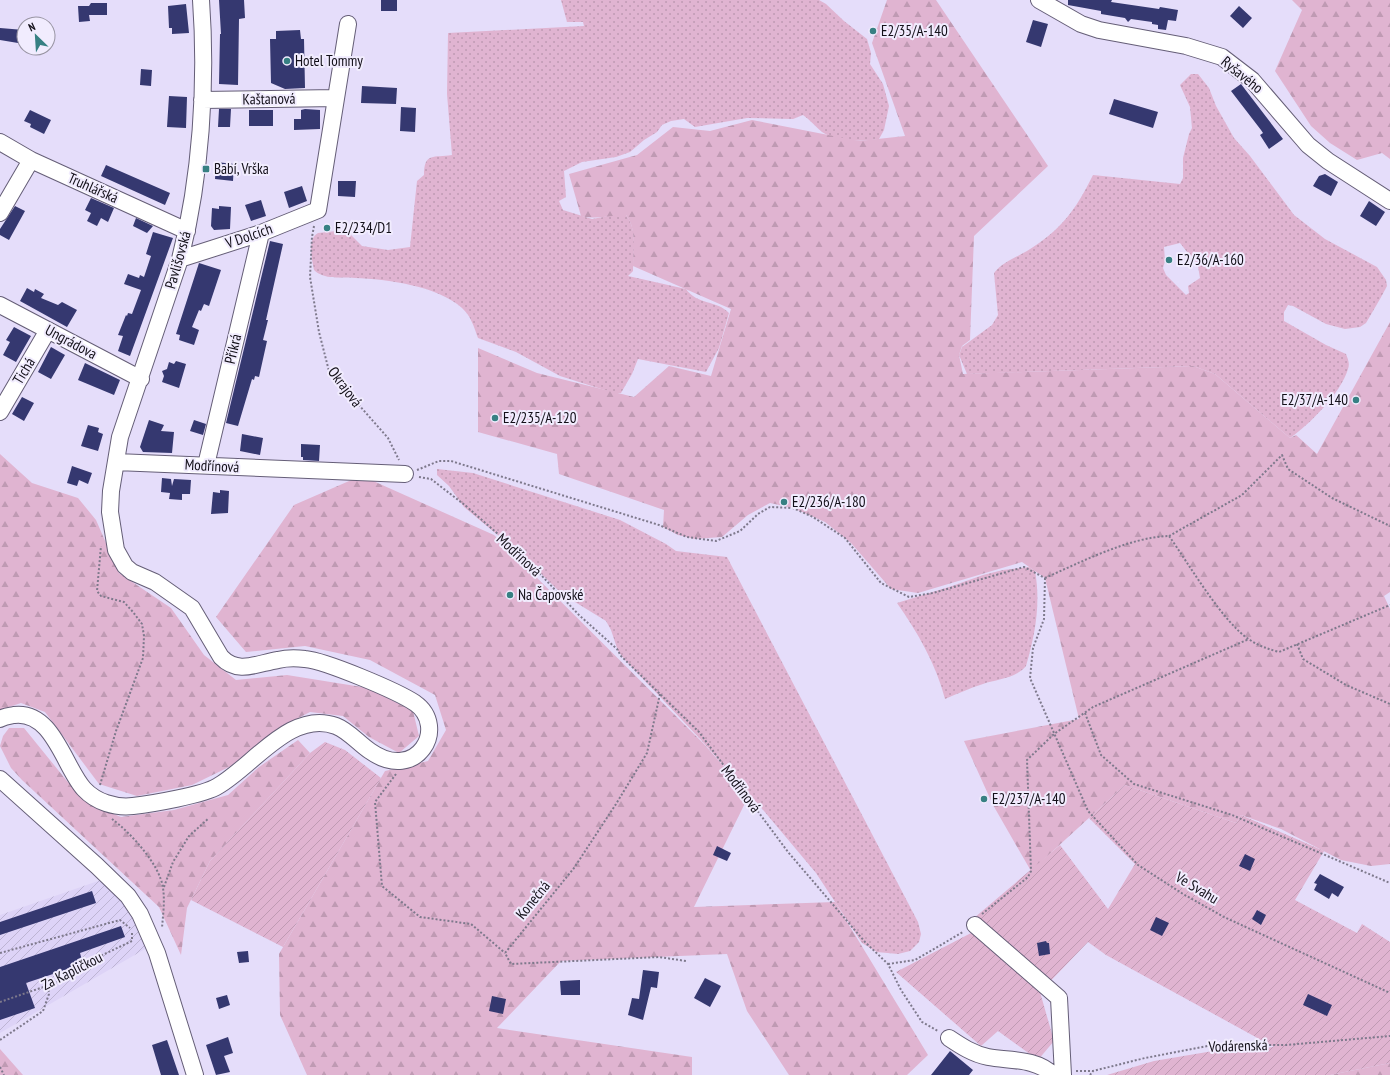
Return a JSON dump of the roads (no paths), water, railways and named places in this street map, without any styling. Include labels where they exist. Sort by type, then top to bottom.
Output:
[{"type":"street","name":"Pavlišovská","points":[[0,719],[4,716],[22,714],[31,717],[42,724],[58,744],[83,788],[97,800],[116,806],[131,806],[171,799],[217,787],[271,744],[290,731],[304,725],[320,722],[337,727],[384,760],[399,762],[412,758],[423,750],[428,738],[428,723],[420,707],[404,696],[330,666],[306,659],[279,660],[247,668],[227,663],[221,657],[192,608],[155,582],[132,572],[125,566],[116,550],[110,512],[111,491],[120,437],[141,380],[180,259],[187,231],[196,179],[202,100],[203,29],[201,0]]},
{"type":"street","name":"Ryšavého","points":[[1039,0],[1081,24],[1099,30],[1186,46],[1222,57],[1252,80],[1308,145],[1328,161],[1390,201]]},
{"type":"street","points":[[336,98],[348,24]]},
{"type":"street","name":"Kaštanová","points":[[202,100],[336,98]]},
{"type":"street","name":"V Dolcích","points":[[180,259],[261,232],[318,210],[336,98]]},
{"type":"street","name":"Truhlářská","points":[[0,142],[30,160],[187,231]]},
{"type":"street","points":[[0,213],[30,160]]},
{"type":"street","name":"Příkrá","points":[[206,465],[261,232]]},
{"type":"street","name":"Ungrádova","points":[[0,305],[141,380]]},
{"type":"street","name":"Tichá","points":[[0,412],[48,330]]},
{"type":"street","name":"Modřínová","points":[[116,462],[405,474]]},
{"type":"street","points":[[0,779],[97,866],[128,896],[140,914],[153,943],[195,1075]]},
{"type":"street","points":[[975,925],[1059,998],[1063,1075]]},
{"type":"street","points":[[949,1038],[977,1054],[988,1057],[1030,1062],[1053,1075]]},
{"type":"place","name":"E2/35/A-140","points":[[873,31]]},
{"type":"place","name":"Hotel Tommy","points":[[287,61]]},
{"type":"place","name":"Babí, Vrška","points":[[206,169]]},
{"type":"place","name":"E2/234/D1","points":[[327,228]]},
{"type":"place","name":"E2/36/A-160","points":[[1169,260]]},
{"type":"place","name":"E2/37/A-140","points":[[1356,400]]},
{"type":"place","name":"E2/235/A-120","points":[[495,418]]},
{"type":"place","name":"E2/236/A-180","points":[[784,502]]},
{"type":"place","name":"Na Čapovské","points":[[510,595]]},
{"type":"place","name":"E2/237/A-140","points":[[984,799]]}]
